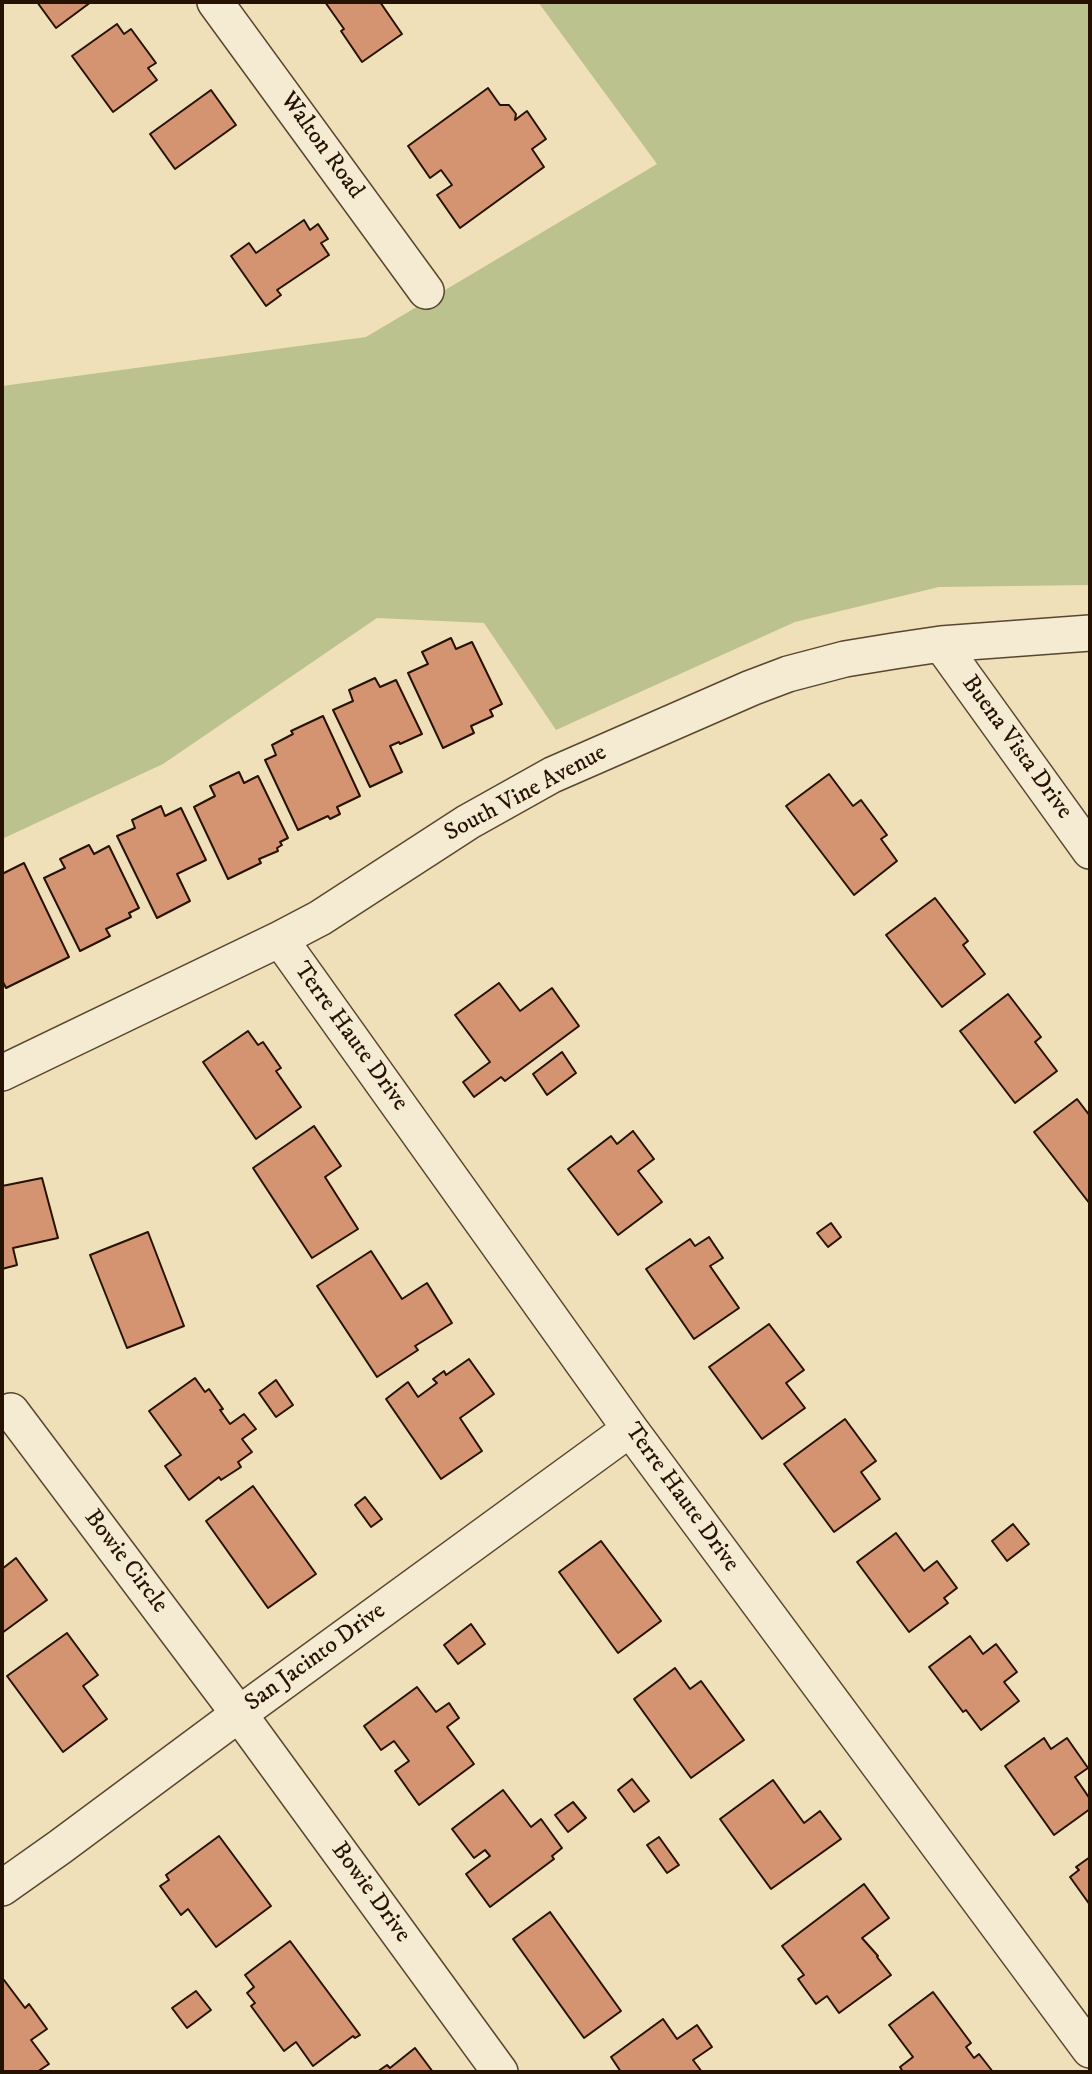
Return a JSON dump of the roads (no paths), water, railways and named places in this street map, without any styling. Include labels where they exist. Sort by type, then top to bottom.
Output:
[{"type":"street","name":"Walton Road","points":[[215,2],[426,291]]},
{"type":"street","name":"South Vine Avenue","points":[[2,1073],[280,939],[330,912],[468,822],[552,775],[788,674],[845,659],[942,645],[1090,633]]},
{"type":"street","name":"Buena Vista Drive","points":[[942,645],[1090,851]]},
{"type":"street","name":"Terre Haute Drive","points":[[280,939],[631,1429],[1090,2050]]},
{"type":"street","name":"Bowie Circle","points":[[11,1411],[239,1714]]},
{"type":"street","name":"San Jacinto Drive","points":[[2,1888],[631,1429]]},
{"type":"street","name":"Bowie Drive","points":[[239,1714],[500,2072]]}]
